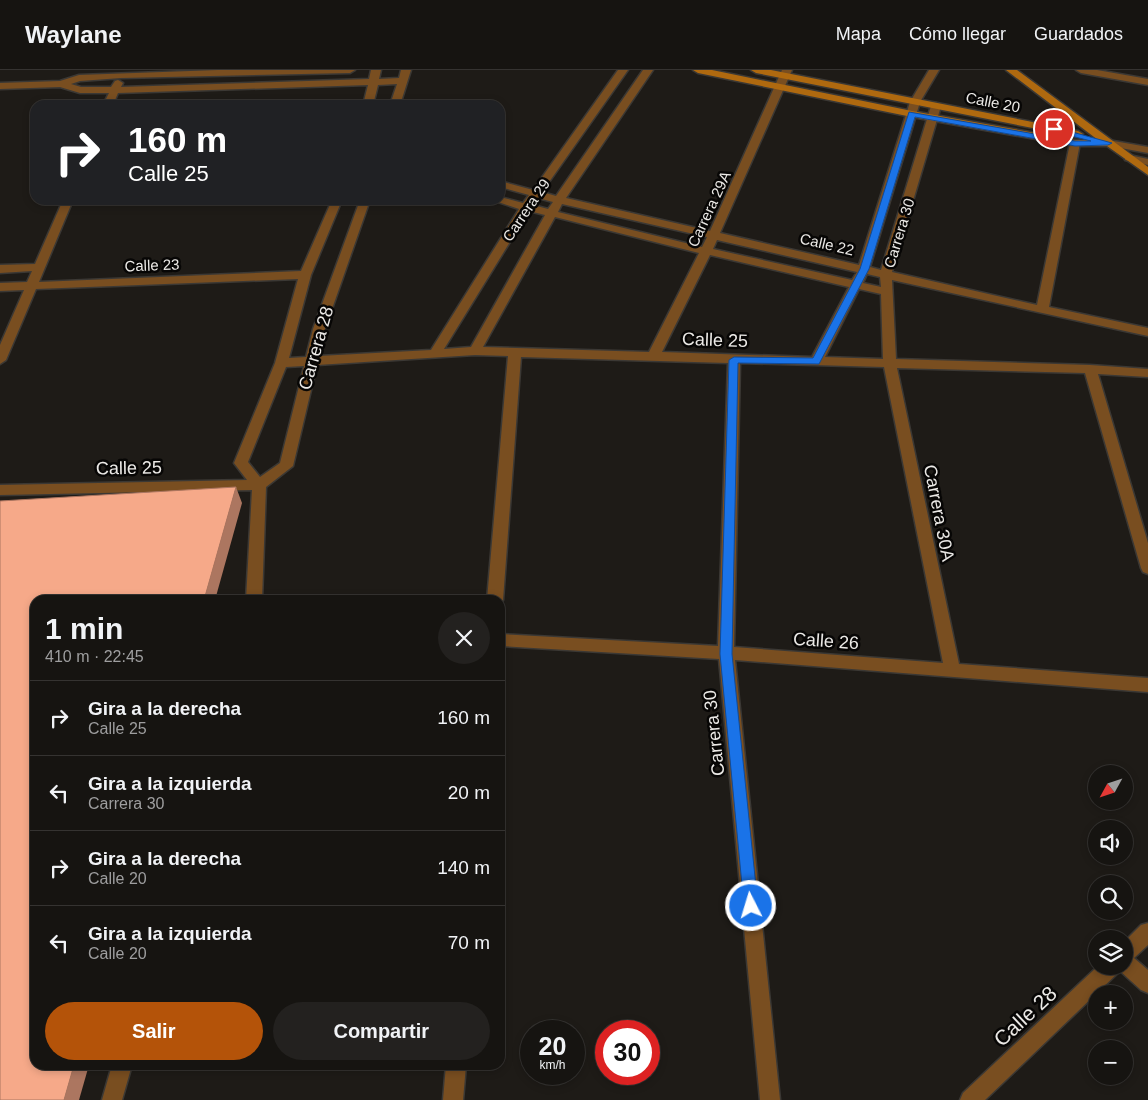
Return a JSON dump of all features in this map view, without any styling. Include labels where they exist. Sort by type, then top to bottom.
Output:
[{"type":"street","points":[[0,86],[61,84],[79,78],[122,72],[350,70]]},
{"type":"street","points":[[369,100],[376,70]]},
{"type":"street","points":[[397,100],[406,70]]},
{"type":"street","name":"Carrera 29","points":[[435,353],[526,207],[623,70]]},
{"type":"street","name":"Carrera 29","points":[[475,351],[559,200],[648,70]]},
{"type":"street","name":"Calle 20","points":[[698,70],[933,118],[1075,143],[1108,143]]},
{"type":"street","name":"Calle 20","points":[[756,70],[786,73],[915,102],[1073,133],[1108,143]]},
{"type":"street","name":"Carrera 30","points":[[816,362],[864,269],[915,102],[934,70]]},
{"type":"street","points":[[1011,70],[1148,172]]},
{"type":"street","points":[[1080,70],[1148,82]]},
{"type":"street","points":[[110,100],[122,72]]},
{"type":"street","name":"Carrera 29A","points":[[653,357],[714,235],[786,73]]},
{"type":"street","points":[[61,84],[80,90],[114,90],[403,80]]},
{"type":"street","name":"Carrera 30","points":[[890,364],[886,274],[936,106]]},
{"type":"street","points":[[1042,310],[1075,143]]},
{"type":"street","points":[[1108,143],[1148,150]]},
{"type":"street","points":[[1129,158],[1148,162]]},
{"type":"street","name":"Calle 22","points":[[505,185],[559,200],[1042,310],[1148,332]]},
{"type":"street","name":"Calle 22","points":[[505,202],[706,251],[887,292]]},
{"type":"street","points":[[0,360],[66,205]]},
{"type":"street","name":"Carrera 28","points":[[335,205],[305,275],[281,363],[240,463],[259,485],[286,466],[311,360],[363,205]]},
{"type":"street","points":[[0,270],[40,267]]},
{"type":"street","name":"Calle 23","points":[[0,287],[305,275]]},
{"type":"street","name":"Calle 25","points":[[281,363],[475,351],[734,360],[1090,368],[1148,373]]},
{"type":"street","points":[[495,595],[515,352]]},
{"type":"street","name":"Carrera 30","points":[[734,360],[726,654],[770,1100]]},
{"type":"street","name":"Carrera 30A","points":[[890,364],[952,670]]},
{"type":"street","points":[[1090,368],[1148,568]]},
{"type":"street","points":[[254,595],[259,485]]},
{"type":"street","name":"Calle 25","points":[[0,490],[259,485]]},
{"type":"street","name":"Calle 26","points":[[505,640],[726,654],[1148,685]]},
{"type":"street","points":[[1133,946],[1148,932]]},
{"type":"street","points":[[1133,970],[1148,984]]},
{"type":"street","name":"Calle 28","points":[[970,1100],[1102,975]]},
{"type":"street","points":[[112,1100],[121,1070]]},
{"type":"street","points":[[453,1100],[456,1070]]},
{"type":"building","points":[[236,487],[205,595],[30,595],[30,1070],[73,1070],[64,1100],[0,1100],[0,501]]},
{"type":"route","points":[[751,906],[726,654],[734,360],[816,362],[864,269],[912,114],[1075,143],[1108,143],[1054,129]]}]
